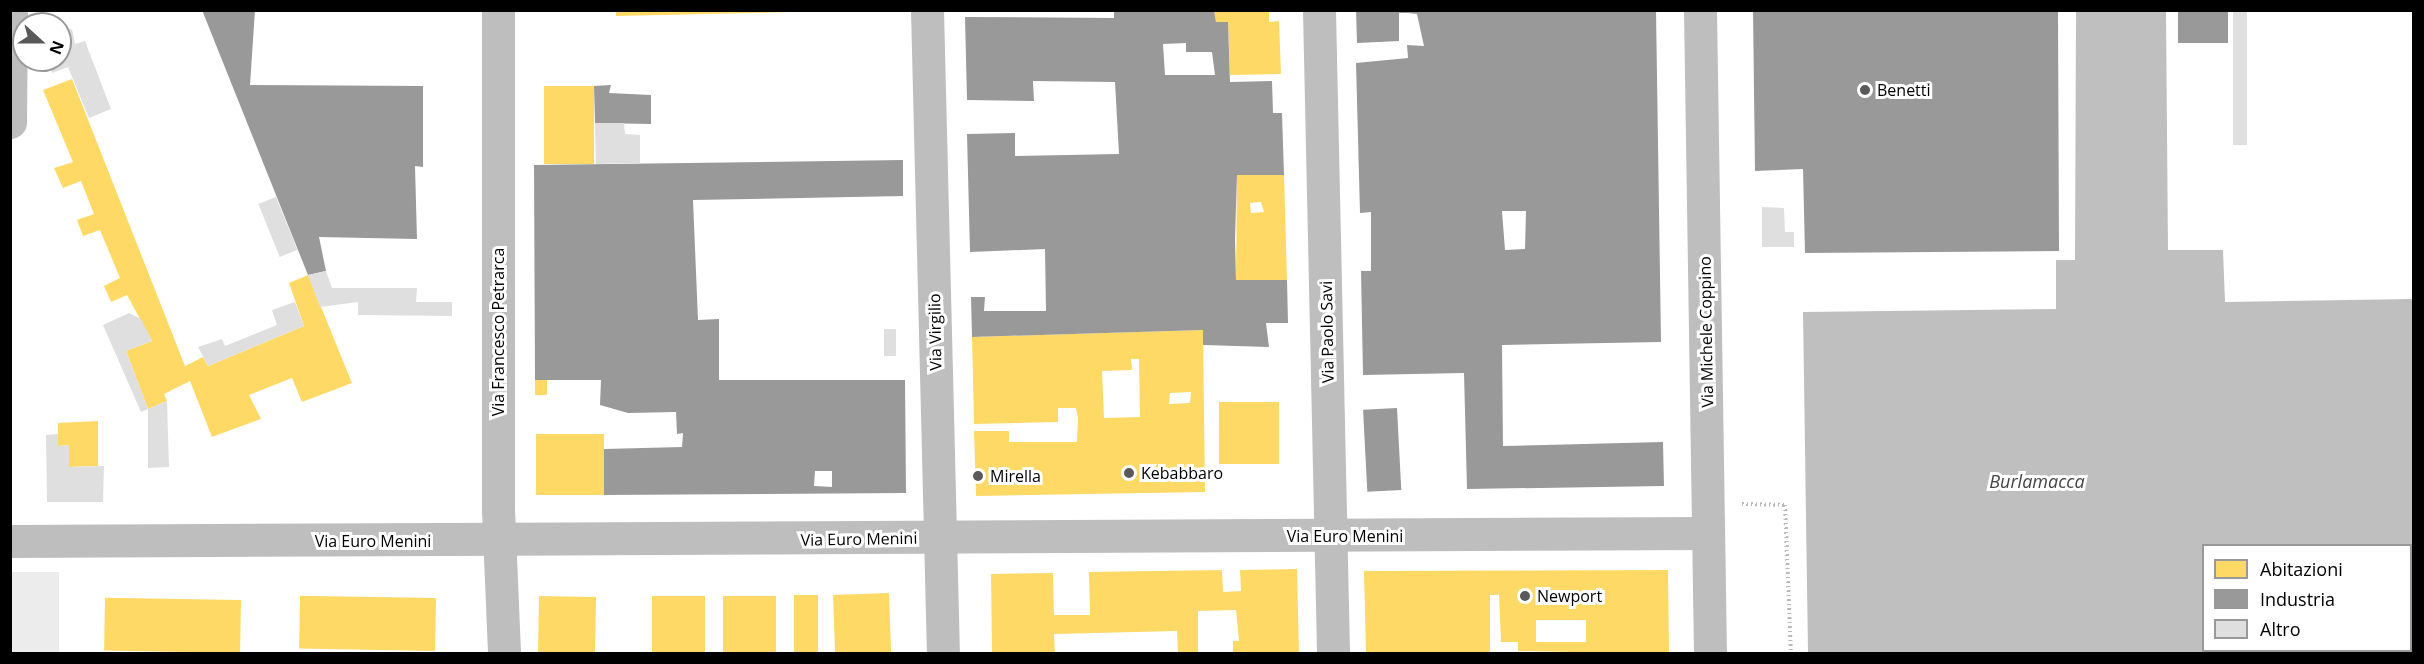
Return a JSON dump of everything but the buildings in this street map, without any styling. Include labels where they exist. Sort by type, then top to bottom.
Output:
[{"type":"street","points":[[10,122],[11,10]]},
{"type":"street","name":"Via Francesco Petrarca","points":[[498,10],[504,654]]},
{"type":"street","name":"Via Virgilio","points":[[927,10],[943,654]]},
{"type":"street","name":"Via Paolo Savi","points":[[1319,10],[1333,654]]},
{"type":"street","name":"Via Michele Coppino","points":[[1700,10],[1710,654]]},
{"type":"street","name":"Via Euro Menini","points":[[10,541],[502,542],[1707,533]]},
{"type":"shaded area","points":[[11,572],[59,572],[59,653],[11,653]]},
{"type":"water","name":"Burlamacca","points":[[2076,11],[2166,11],[2168,250],[2223,250],[2225,302],[2413,299],[2413,653],[1808,653],[1803,312],[2056,309],[2056,260],[2075,260]]},
{"type":"place","name":"Benetti","points":[[1865,90]]},
{"type":"place","name":"Kebabbaro","points":[[1129,473]]},
{"type":"place","name":"Mirella","points":[[978,476]]},
{"type":"place","name":"Newport","points":[[1525,596]]}]
